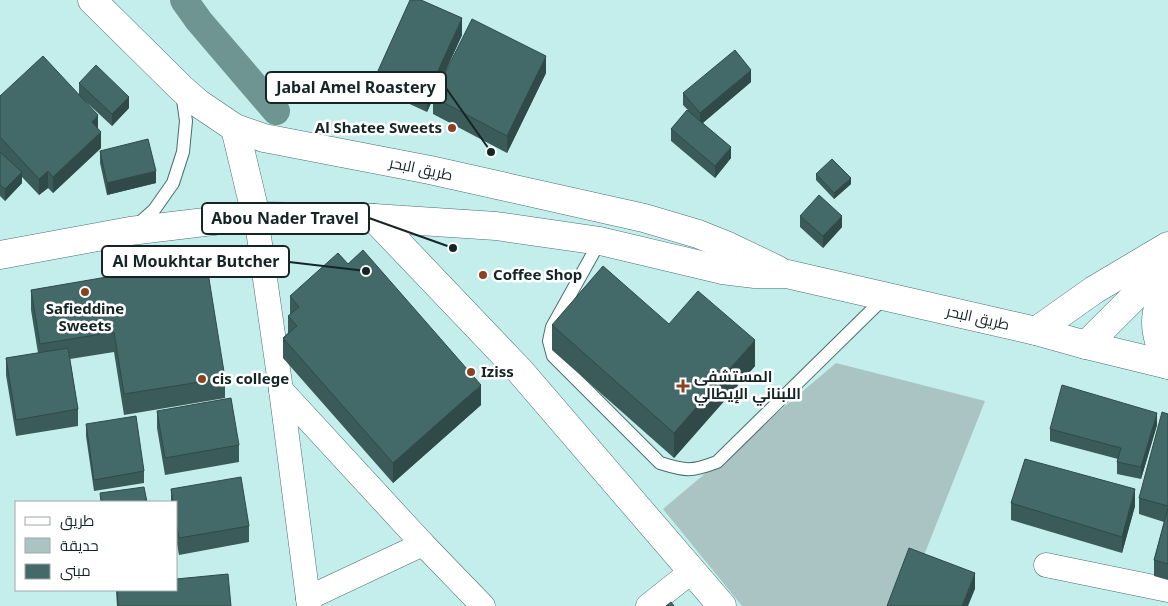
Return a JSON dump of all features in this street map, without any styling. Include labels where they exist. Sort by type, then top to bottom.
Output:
[{"type":"main road","name":"طريق البحر","points":[[92,0],[198,103],[235,128],[264,138],[430,170],[644,218],[698,234],[787,274],[1036,331],[1168,365]]},
{"type":"main road","points":[[235,128],[256,216]]},
{"type":"main road","name":"طريق البحر","points":[[0,255],[130,232],[256,216],[374,218],[496,226],[600,241],[722,270],[755,274],[787,274]]},
{"type":"main road","points":[[374,218],[520,371],[722,606]]},
{"type":"main road","points":[[1036,331],[1094,290],[1168,246]]},
{"type":"main road","points":[[1086,345],[1153,278],[1168,267]]},
{"type":"main road","points":[[1168,280],[1159,299],[1154,322],[1157,341],[1168,365]]},
{"type":"street","points":[[256,216],[282,390],[309,602],[423,544]]},
{"type":"street","points":[[282,390],[423,544],[483,606]]},
{"type":"street","points":[[1046,565],[1168,590]]},
{"type":"street","points":[[648,606],[692,571]]},
{"type":"lane","points":[[130,232],[154,210],[173,183],[183,152],[186,121],[181,88]]},
{"type":"lane","points":[[600,241],[552,327],[549,341],[553,356],[660,463],[682,470],[696,470],[717,462],[885,297]]},
{"type":"green space","points":[[836,363],[985,401],[904,606],[742,606],[663,509]]},
{"type":"building","points":[[410,0],[421,0],[462,18],[427,95],[377,73]]},
{"type":"building","points":[[472,19],[546,56],[507,136],[433,97]]},
{"type":"building","points":[[735,50],[751,70],[700,113],[683,93]]},
{"type":"building","points":[[43,56],[98,115],[92,122],[101,132],[53,177],[48,171],[39,179],[0,137],[0,96]]},
{"type":"building","points":[[96,65],[129,97],[112,114],[79,83]]},
{"type":"building","points":[[687,110],[731,147],[715,166],[671,129]]},
{"type":"building","points":[[148,139],[156,171],[107,183],[100,151]]},
{"type":"building","points":[[0,152],[22,172],[5,189],[0,185]]},
{"type":"building","points":[[832,159],[851,178],[834,193],[816,174]]},
{"type":"building","points":[[819,195],[842,216],[823,236],[800,216]]},
{"type":"building","points":[[363,250],[481,385],[393,463],[283,338],[297,326],[288,316],[299,307],[290,296],[338,253],[348,264]]},
{"type":"building","points":[[206,260],[225,378],[124,394],[114,332],[40,344],[31,290]]},
{"type":"building","points":[[603,266],[669,324],[698,291],[755,340],[674,433],[552,325]]},
{"type":"building","points":[[68,348],[78,409],[16,420],[6,358]]},
{"type":"building","points":[[1062,385],[1157,413],[1141,467],[1117,462],[1121,448],[1050,429]]},
{"type":"building","points":[[231,398],[239,445],[165,458],[157,411]]},
{"type":"building","points":[[1162,412],[1168,414],[1168,506],[1139,498]]},
{"type":"building","points":[[136,416],[144,471],[94,480],[86,424]]},
{"type":"building","points":[[1025,459],[1135,489],[1122,537],[1011,503]]},
{"type":"building","points":[[241,477],[249,526],[179,538],[178,501],[173,501],[171,489]]},
{"type":"building","points":[[144,487],[147,501],[101,501],[100,493]]},
{"type":"building","points":[[1168,508],[1168,564],[1154,560]]},
{"type":"building","points":[[909,548],[975,573],[962,606],[887,606]]},
{"type":"building","points":[[228,574],[231,606],[118,606],[117,591],[178,591],[178,579]]},
{"type":"building","points":[[671,602],[674,606],[666,606]]},
{"type":"waterway","points":[[184,0],[199,21],[276,111]]},
{"type":"place","name":"Al Shatee Sweets","points":[[452,128]]},
{"type":"place","name":"Jabal Amel Roastery","points":[[491,152]]},
{"type":"place","name":"Abou Nader Travel","points":[[453,248]]},
{"type":"place","name":"Al Moukhtar Butcher","points":[[366,271]]},
{"type":"place","name":"Coffee Shop","points":[[483,275]]},
{"type":"place","name":"Safieddine Sweets","points":[[85,292]]},
{"type":"place","name":"Iziss","points":[[471,372]]},
{"type":"place","name":"cis college","points":[[202,379]]},
{"type":"place","name":"المستشفى اللبناني الإيطالي","points":[[683,386]]}]
